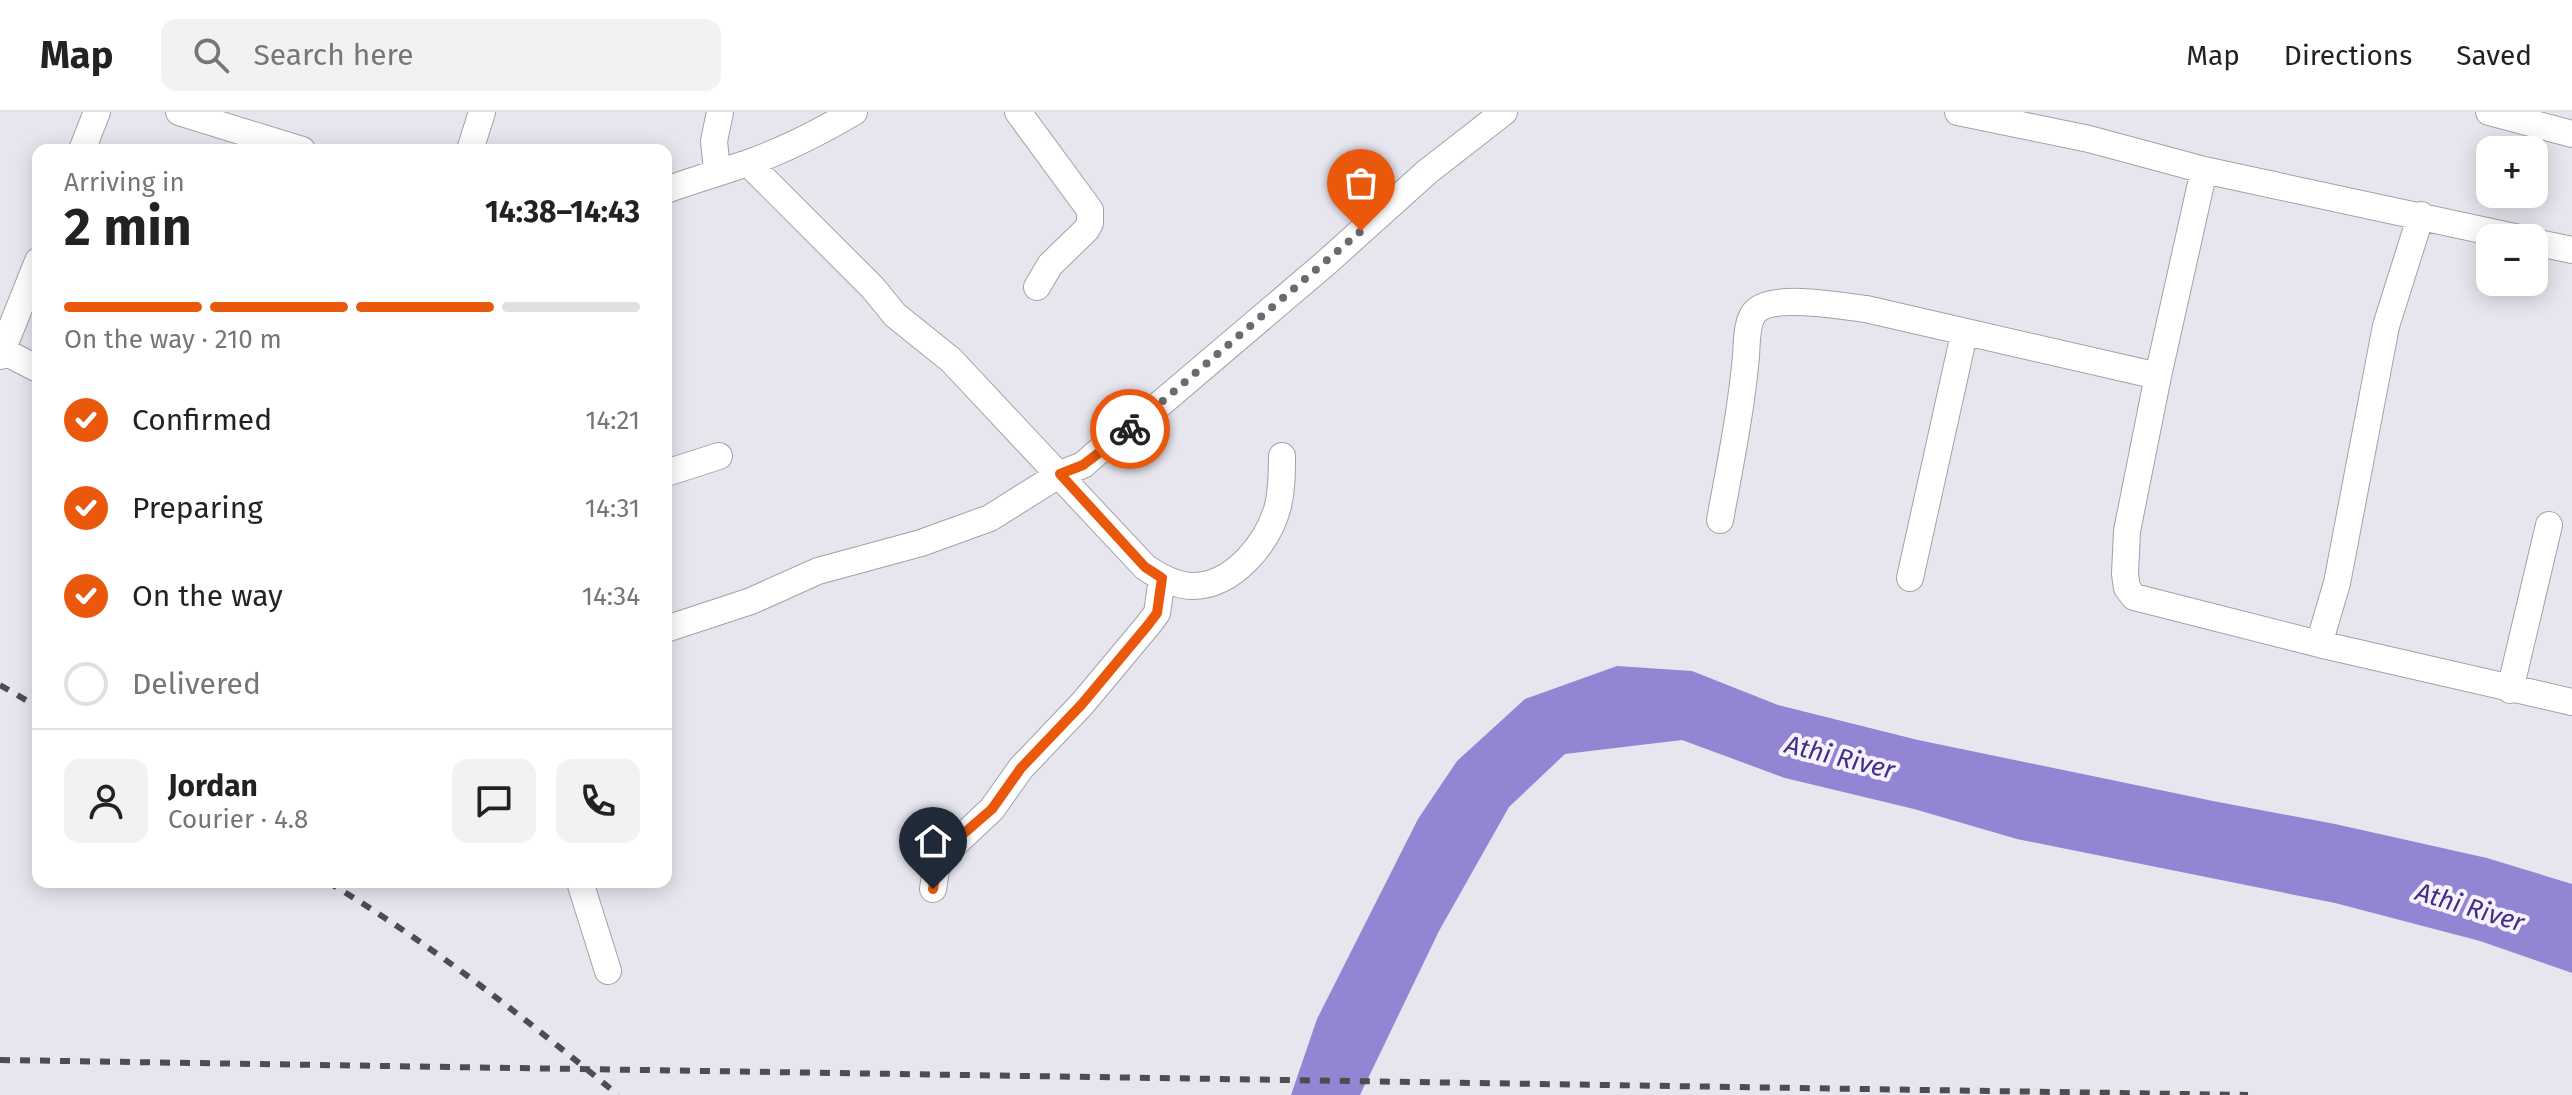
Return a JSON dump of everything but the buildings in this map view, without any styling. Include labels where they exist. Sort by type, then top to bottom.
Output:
[{"type":"street","points":[[84,144],[97,112]]},
{"type":"street","points":[[179,112],[228,119],[288,144]]},
{"type":"street","points":[[472,144],[482,112]]},
{"type":"street","points":[[717,171],[714,141],[720,112]]},
{"type":"street","points":[[672,188],[748,163],[814,135],[854,112]]},
{"type":"street","points":[[1018,112],[1090,210],[1090,223],[1086,230],[1050,265],[1037,287]]},
{"type":"street","points":[[672,627],[751,601],[818,571],[990,518],[1060,474],[1083,465],[1133,427],[1327,262],[1427,172],[1504,112]]},
{"type":"street","points":[[1958,112],[2019,119],[2204,170],[2476,228]]},
{"type":"street","points":[[2489,112],[2565,126]]},
{"type":"street","points":[[748,163],[873,288],[895,315],[951,360],[1145,567],[1162,578],[1190,586],[1206,584],[1224,579],[1240,565],[1268,533],[1282,486],[1282,456]]},
{"type":"street","points":[[2204,170],[2127,531],[2127,588],[2134,597],[2146,602],[2510,690],[2572,702]]},
{"type":"street","points":[[2319,644],[2337,583],[2386,326],[2421,215]]},
{"type":"street","points":[[2548,245],[2572,250]]},
{"type":"street","points":[[32,276],[1,353],[32,366]]},
{"type":"street","points":[[1720,520],[1742,399],[1748,336],[1752,316],[1758,309],[1777,303],[1866,309],[1964,334],[2158,376]]},
{"type":"street","points":[[1910,578],[1964,334]]},
{"type":"street","points":[[672,471],[719,456]]},
{"type":"street","points":[[2510,690],[2549,525]]},
{"type":"street","points":[[933,889],[936,870],[943,855],[992,809],[1021,768],[1082,704],[1157,613],[1162,578]]},
{"type":"street","points":[[582,888],[608,971]]},
{"type":"water","name":"Athi River","points":[[1617,666],[1692,671],[1778,705],[1918,740],[2335,824],[2487,858],[2572,884],[2572,973],[2480,941],[2335,903],[2017,839],[1914,809],[1785,778],[1682,740],[1565,754],[1509,807],[1439,931],[1360,1095],[1291,1095],[1317,1019],[1418,819],[1457,761],[1525,699]]},
{"type":"railway","points":[[0,685],[32,704]]},
{"type":"railway","points":[[338,888],[477,983],[618,1095]]},
{"type":"railway","points":[[0,1060],[2248,1095]]},
{"type":"way so far","points":[[1130,429],[1361,231]]},
{"type":"route","points":[[933,889],[936,870],[943,855],[992,809],[1021,768],[1082,704],[1157,613],[1162,578],[1145,567],[1060,474],[1083,465],[1130,429]]}]
